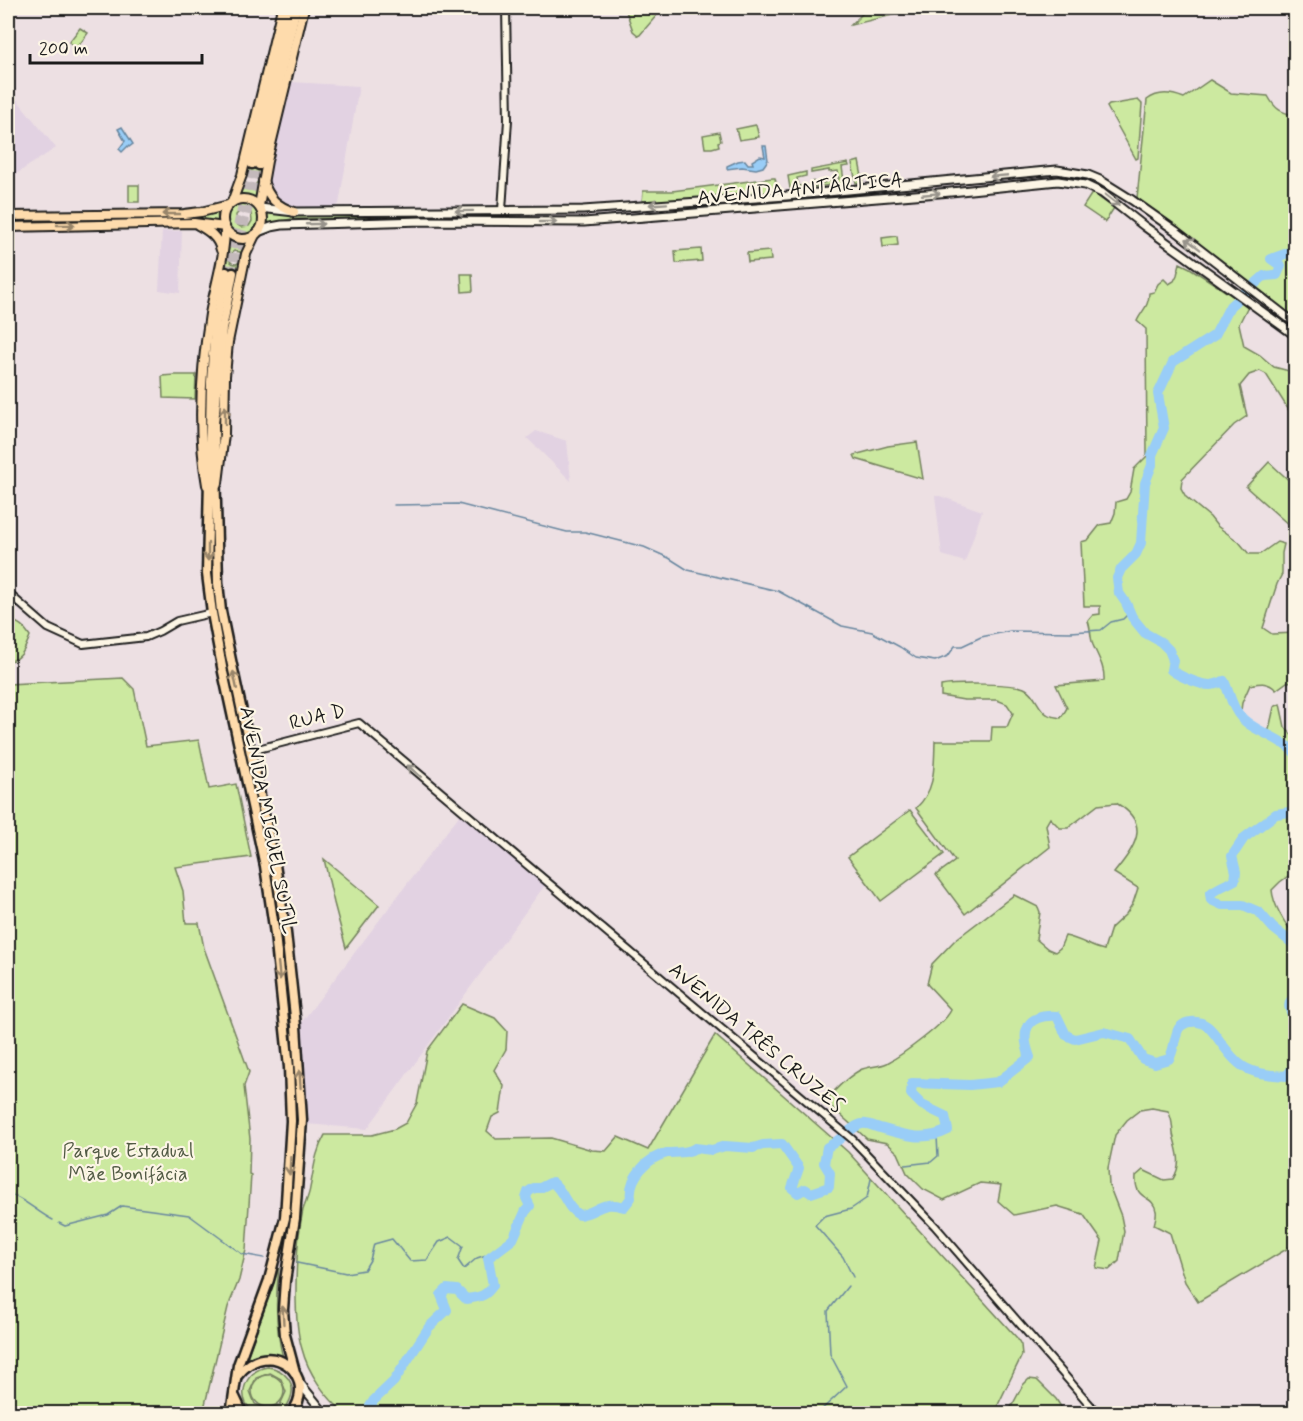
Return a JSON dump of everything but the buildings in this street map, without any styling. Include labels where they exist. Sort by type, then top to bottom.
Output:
[{"type":"highway","points":[[289,8],[256,165],[296,8]]},
{"type":"highway","points":[[212,494],[217,378],[229,273]]},
{"type":"highway","name":"AVENIDA MIGUEL SUTIL","points":[[212,494],[207,573],[212,613],[265,866],[275,934],[289,1067],[291,1120],[285,1218],[272,1271],[242,1354],[231,1413]]},
{"type":"highway","name":"AVENIDA MIGUEL SUTIL","points":[[212,494],[221,611],[275,865],[286,933],[302,1120],[295,1218],[283,1296],[285,1335],[299,1382]]},
{"type":"highway","points":[[236,1377],[247,1365],[261,1358],[284,1362],[295,1372]]},
{"type":"highway","points":[[291,1413],[298,1402],[299,1382]]},
{"type":"highway","points":[[234,1391],[235,1399],[243,1413]]},
{"type":"main road","points":[[282,8],[242,175],[224,213],[225,227],[230,234],[238,238],[247,238],[256,234],[263,221],[260,207],[262,181],[304,8]]},
{"type":"main road","name":"AVENIDA ANTÁRTICA","points":[[260,207],[294,212],[583,210],[1058,170],[1088,175],[1132,200],[1296,324]]},
{"type":"main road","points":[[262,181],[275,203],[294,212]]},
{"type":"main road","name":"AVENIDA ANTÁRTICA","points":[[256,234],[277,225],[298,224],[423,221],[584,222],[1058,181],[1072,182],[1102,193],[1296,336]]},
{"type":"main road","points":[[830,191],[830,202]]},
{"type":"main road","points":[[8,216],[184,214],[246,199],[260,207]]},
{"type":"main road","points":[[1127,212],[1132,200]]},
{"type":"main road","points":[[8,227],[194,223],[225,227]]},
{"type":"main road","points":[[194,223],[212,234],[221,246],[222,255]]},
{"type":"main road","name":"AVENIDA MIGUEL SUTIL","points":[[212,494],[203,464],[203,376],[208,325],[222,255],[225,227]]},
{"type":"main road","name":"AVENIDA MIGUEL SUTIL","points":[[212,494],[224,434],[228,342],[239,280],[246,254],[256,234]]},
{"type":"main road","points":[[299,1382],[325,1413]]},
{"type":"street","points":[[502,210],[508,120],[506,8]]},
{"type":"street","points":[[8,593],[48,628],[83,644],[146,636],[177,621],[212,613]]},
{"type":"street","name":"RUA D","points":[[250,751],[359,723]]},
{"type":"street","name":"AVENIDA TRÊS CRUZES","points":[[359,723],[852,1139],[935,1226],[1098,1413]]},
{"type":"shaded area","points":[[291,82],[359,86],[339,204],[335,208],[295,208],[280,201],[270,190],[268,178]]},
{"type":"shaded area","points":[[8,92],[11,92],[56,148],[16,174],[8,182]]},
{"type":"shaded area","points":[[162,231],[182,231],[180,293],[159,290]]},
{"type":"shaded area","points":[[536,431],[567,441],[571,481],[527,438]]},
{"type":"shaded area","points":[[935,496],[982,511],[965,562],[942,555]]},
{"type":"shaded area","points":[[461,813],[545,885],[367,1129],[306,1124],[298,1027]]},
{"type":"green space","points":[[625,8],[663,8],[639,36],[633,31]]},
{"type":"green space","points":[[868,8],[904,8],[905,12],[851,25]]},
{"type":"green space","points":[[80,28],[88,33],[77,48],[69,42]]},
{"type":"green space","points":[[1210,80],[1231,93],[1268,96],[1279,110],[1295,115],[1295,320],[1137,198],[1147,100],[1156,95],[1165,94],[1184,98]]},
{"type":"green space","points":[[1138,100],[1142,104],[1138,158],[1136,159],[1107,107]]},
{"type":"green space","points":[[756,125],[759,137],[739,140],[736,129]]},
{"type":"green space","points":[[719,132],[721,141],[718,142],[719,146],[705,148],[703,135]]},
{"type":"green space","points":[[248,154],[253,167],[256,168],[265,161],[259,205],[247,198],[237,199]],"holes":[[[256,175],[258,181],[254,187],[248,186],[245,182],[246,176]]]},
{"type":"green space","points":[[859,161],[863,182],[856,183],[852,163]]},
{"type":"green space","points":[[848,163],[849,166],[842,167],[844,181],[851,181],[851,183],[814,187],[813,181],[816,185],[839,179],[838,171],[811,173],[811,170]]},
{"type":"green space","points":[[806,172],[806,176],[797,178],[798,186],[807,185],[807,187],[790,188],[788,176]]},
{"type":"green space","points":[[775,178],[778,191],[775,193],[671,202],[642,202],[643,191],[672,191]]},
{"type":"green space","points":[[129,185],[139,185],[139,202],[129,202]]},
{"type":"green space","points":[[1092,193],[1114,208],[1105,222],[1083,207]]},
{"type":"green space","points":[[240,203],[251,205],[260,218],[257,230],[250,235],[242,235],[235,231],[229,225],[227,218],[230,210]],"holes":[[[246,210],[251,213],[252,221],[249,226],[241,227],[236,224],[236,215],[240,211]]]},
{"type":"green space","points":[[217,211],[218,223],[197,220],[8,223],[8,220],[198,216]]},
{"type":"green space","points":[[267,212],[415,214],[415,218],[291,219],[267,224]]},
{"type":"green space","points":[[897,236],[898,245],[883,247],[882,238]]},
{"type":"green space","points":[[231,240],[246,243],[237,281],[235,270],[231,268],[223,272]],"holes":[[[234,251],[240,252],[242,256],[240,262],[236,264],[231,262],[229,255]]]},
{"type":"green space","points":[[701,249],[702,261],[676,263],[675,251]]},
{"type":"green space","points":[[770,251],[771,260],[748,262],[747,253]]},
{"type":"green space","points":[[1180,263],[1248,306],[1239,324],[1244,346],[1260,355],[1274,367],[1289,371],[1296,367],[1295,420],[1266,374],[1260,371],[1249,375],[1240,386],[1247,416],[1234,425],[1182,479],[1181,488],[1186,497],[1217,526],[1239,542],[1249,554],[1260,554],[1277,542],[1284,544],[1282,574],[1263,628],[1272,634],[1296,633],[1295,681],[1287,682],[1276,690],[1267,684],[1250,685],[1242,703],[1240,718],[1268,734],[1274,707],[1280,704],[1285,727],[1295,739],[1295,871],[1272,890],[1280,914],[1295,935],[1295,1244],[1198,1302],[1185,1282],[1170,1233],[1154,1225],[1156,1214],[1154,1205],[1141,1194],[1136,1184],[1136,1176],[1143,1170],[1164,1180],[1173,1179],[1176,1173],[1178,1157],[1172,1120],[1168,1111],[1152,1108],[1140,1110],[1127,1120],[1115,1135],[1108,1168],[1109,1185],[1124,1231],[1119,1261],[1109,1270],[1096,1268],[1102,1241],[1083,1214],[1057,1206],[1014,1215],[998,1201],[1001,1185],[980,1183],[944,1200],[923,1189],[907,1173],[898,1153],[887,1143],[867,1139],[825,1101],[855,1073],[894,1059],[941,1023],[951,1010],[927,984],[932,964],[955,940],[1014,895],[1038,907],[1040,912],[1036,939],[1055,952],[1060,948],[1065,936],[1104,950],[1111,928],[1126,914],[1133,903],[1138,888],[1114,873],[1133,845],[1137,828],[1134,819],[1116,803],[1098,805],[1068,828],[1060,828],[1050,818],[1046,825],[1050,847],[965,914],[936,875],[955,861],[916,808],[923,801],[931,786],[935,741],[991,741],[992,727],[1007,727],[1013,713],[1007,704],[997,700],[964,700],[941,696],[941,686],[985,684],[1020,687],[1032,695],[1044,712],[1061,718],[1067,708],[1056,685],[1104,681],[1088,621],[1093,615],[1100,614],[1100,606],[1084,606],[1081,542],[1088,540],[1100,525],[1111,523],[1116,502],[1126,499],[1130,492],[1134,469],[1147,456],[1146,329],[1137,321],[1147,305],[1149,293],[1154,292],[1164,279],[1169,284],[1174,281]]},
{"type":"green space","points":[[461,274],[472,274],[473,291],[462,292]]},
{"type":"green space","points":[[196,375],[195,399],[163,398],[162,376]]},
{"type":"green space","points":[[917,442],[923,479],[856,459],[854,455],[888,446]]},
{"type":"green space","points":[[1269,462],[1295,486],[1295,520],[1290,526],[1246,487]]},
{"type":"green space","points":[[8,621],[21,625],[30,636],[20,656],[8,661]]},
{"type":"green space","name":"Parque Estadual Mãe Bonifácia","points":[[123,678],[134,689],[146,746],[199,740],[209,789],[236,784],[251,857],[175,867],[183,891],[186,923],[199,923],[204,948],[249,1072],[244,1086],[250,1139],[249,1174],[251,1175],[246,1250],[239,1280],[228,1307],[203,1413],[8,1413],[8,684]]},
{"type":"green space","points":[[910,810],[944,854],[881,901],[848,857]]},
{"type":"green space","points":[[324,859],[379,905],[346,948],[334,903]]},
{"type":"green space","points":[[462,1004],[495,1018],[507,1031],[506,1049],[494,1070],[504,1086],[500,1113],[492,1117],[487,1131],[496,1139],[551,1138],[592,1150],[606,1151],[618,1137],[648,1150],[715,1035],[848,1152],[1017,1338],[1021,1345],[1022,1355],[994,1413],[345,1413],[331,1400],[313,1376],[302,1349],[297,1318],[296,1280],[301,1224],[317,1154],[325,1135],[372,1135],[395,1129],[406,1123],[417,1103],[427,1051]]},
{"type":"green space","points":[[279,1268],[276,1313],[283,1358],[263,1355],[245,1363]]},
{"type":"green space","points":[[274,1368],[284,1374],[291,1383],[290,1400],[279,1413],[259,1413],[246,1403],[244,1388],[252,1374],[259,1369]],"holes":[[[270,1373],[281,1379],[286,1392],[280,1405],[267,1409],[255,1404],[250,1391],[256,1378]]]},
{"type":"green space","points":[[268,1375],[279,1380],[284,1391],[279,1402],[268,1407],[257,1402],[252,1391],[257,1380]]},
{"type":"green space","points":[[1029,1379],[1037,1380],[1056,1399],[1065,1413],[1008,1413],[1023,1385]]},
{"type":"water","points":[[122,127],[133,144],[122,152],[119,149],[125,141],[118,129]]},
{"type":"water","points":[[763,146],[766,146],[768,160],[763,167],[727,169],[727,166],[738,161],[745,160],[748,164],[753,164],[752,161],[760,156],[765,157]]},
{"type":"waterway","points":[[1296,250],[1271,259],[1281,266],[1277,275],[1264,276],[1230,306],[1215,335],[1173,362],[1158,394],[1164,428],[1152,455],[1152,465],[1145,483],[1141,543],[1136,554],[1121,569],[1117,578],[1119,593],[1132,617],[1145,633],[1161,642],[1169,650],[1173,660],[1171,670],[1206,685],[1224,681],[1237,713],[1252,726],[1290,748],[1296,754]]},
{"type":"waterway","points":[[1296,380],[1293,396],[1296,399]]},
{"type":"waterway","points":[[394,505],[458,504],[567,532],[585,532],[644,547],[669,558],[688,570],[778,591],[842,626],[872,632],[916,658],[935,661],[948,656],[955,646],[962,646],[981,637],[1010,631],[1101,630],[1111,622],[1123,619],[1130,612]]},
{"type":"waterway","points":[[1296,811],[1276,814],[1244,838],[1232,856],[1236,872],[1235,880],[1210,894],[1211,900],[1222,905],[1243,905],[1259,912],[1273,928],[1296,946]]},
{"type":"waterway","points":[[1296,997],[1289,1004],[1296,1019]]},
{"type":"waterway","points":[[365,1414],[374,1400],[394,1381],[429,1327],[447,1310],[441,1295],[447,1289],[457,1290],[466,1299],[488,1292],[493,1285],[488,1258],[513,1239],[530,1206],[526,1198],[528,1192],[534,1188],[540,1188],[552,1182],[574,1212],[579,1215],[586,1214],[609,1205],[624,1207],[631,1198],[636,1176],[646,1164],[660,1155],[685,1152],[695,1148],[712,1150],[725,1146],[753,1148],[782,1144],[799,1168],[792,1188],[798,1193],[805,1189],[811,1193],[829,1187],[830,1173],[824,1163],[827,1147],[854,1127],[862,1124],[914,1136],[931,1136],[948,1130],[945,1116],[922,1105],[911,1094],[912,1083],[970,1085],[998,1082],[1030,1057],[1026,1039],[1028,1026],[1032,1021],[1047,1016],[1057,1016],[1066,1035],[1075,1039],[1104,1032],[1130,1039],[1143,1059],[1155,1063],[1169,1059],[1176,1035],[1183,1024],[1197,1022],[1207,1026],[1233,1058],[1247,1069],[1263,1074],[1286,1076],[1296,1065]]},
{"type":"waterway","points":[[905,1165],[931,1162],[938,1156],[937,1136]]},
{"type":"waterway","points":[[853,1277],[843,1257],[815,1225],[824,1216],[851,1209],[867,1198],[871,1179]]},
{"type":"waterway","points":[[8,1194],[19,1198],[53,1220]]},
{"type":"waterway","points":[[59,1223],[65,1226],[108,1215],[122,1206],[189,1215],[242,1254],[264,1258]]},
{"type":"waterway","points":[[297,1263],[346,1273],[364,1270],[370,1260],[374,1244],[392,1239],[410,1261],[427,1260],[439,1242],[451,1237],[463,1246],[458,1260],[464,1269],[477,1258],[495,1252]]},
{"type":"waterway","points":[[817,1414],[847,1386],[830,1354],[828,1311],[848,1286]]},
{"type":"tunnel","points":[[226,272],[252,164]]},
{"type":"tunnel","points":[[233,273],[259,165]]}]
